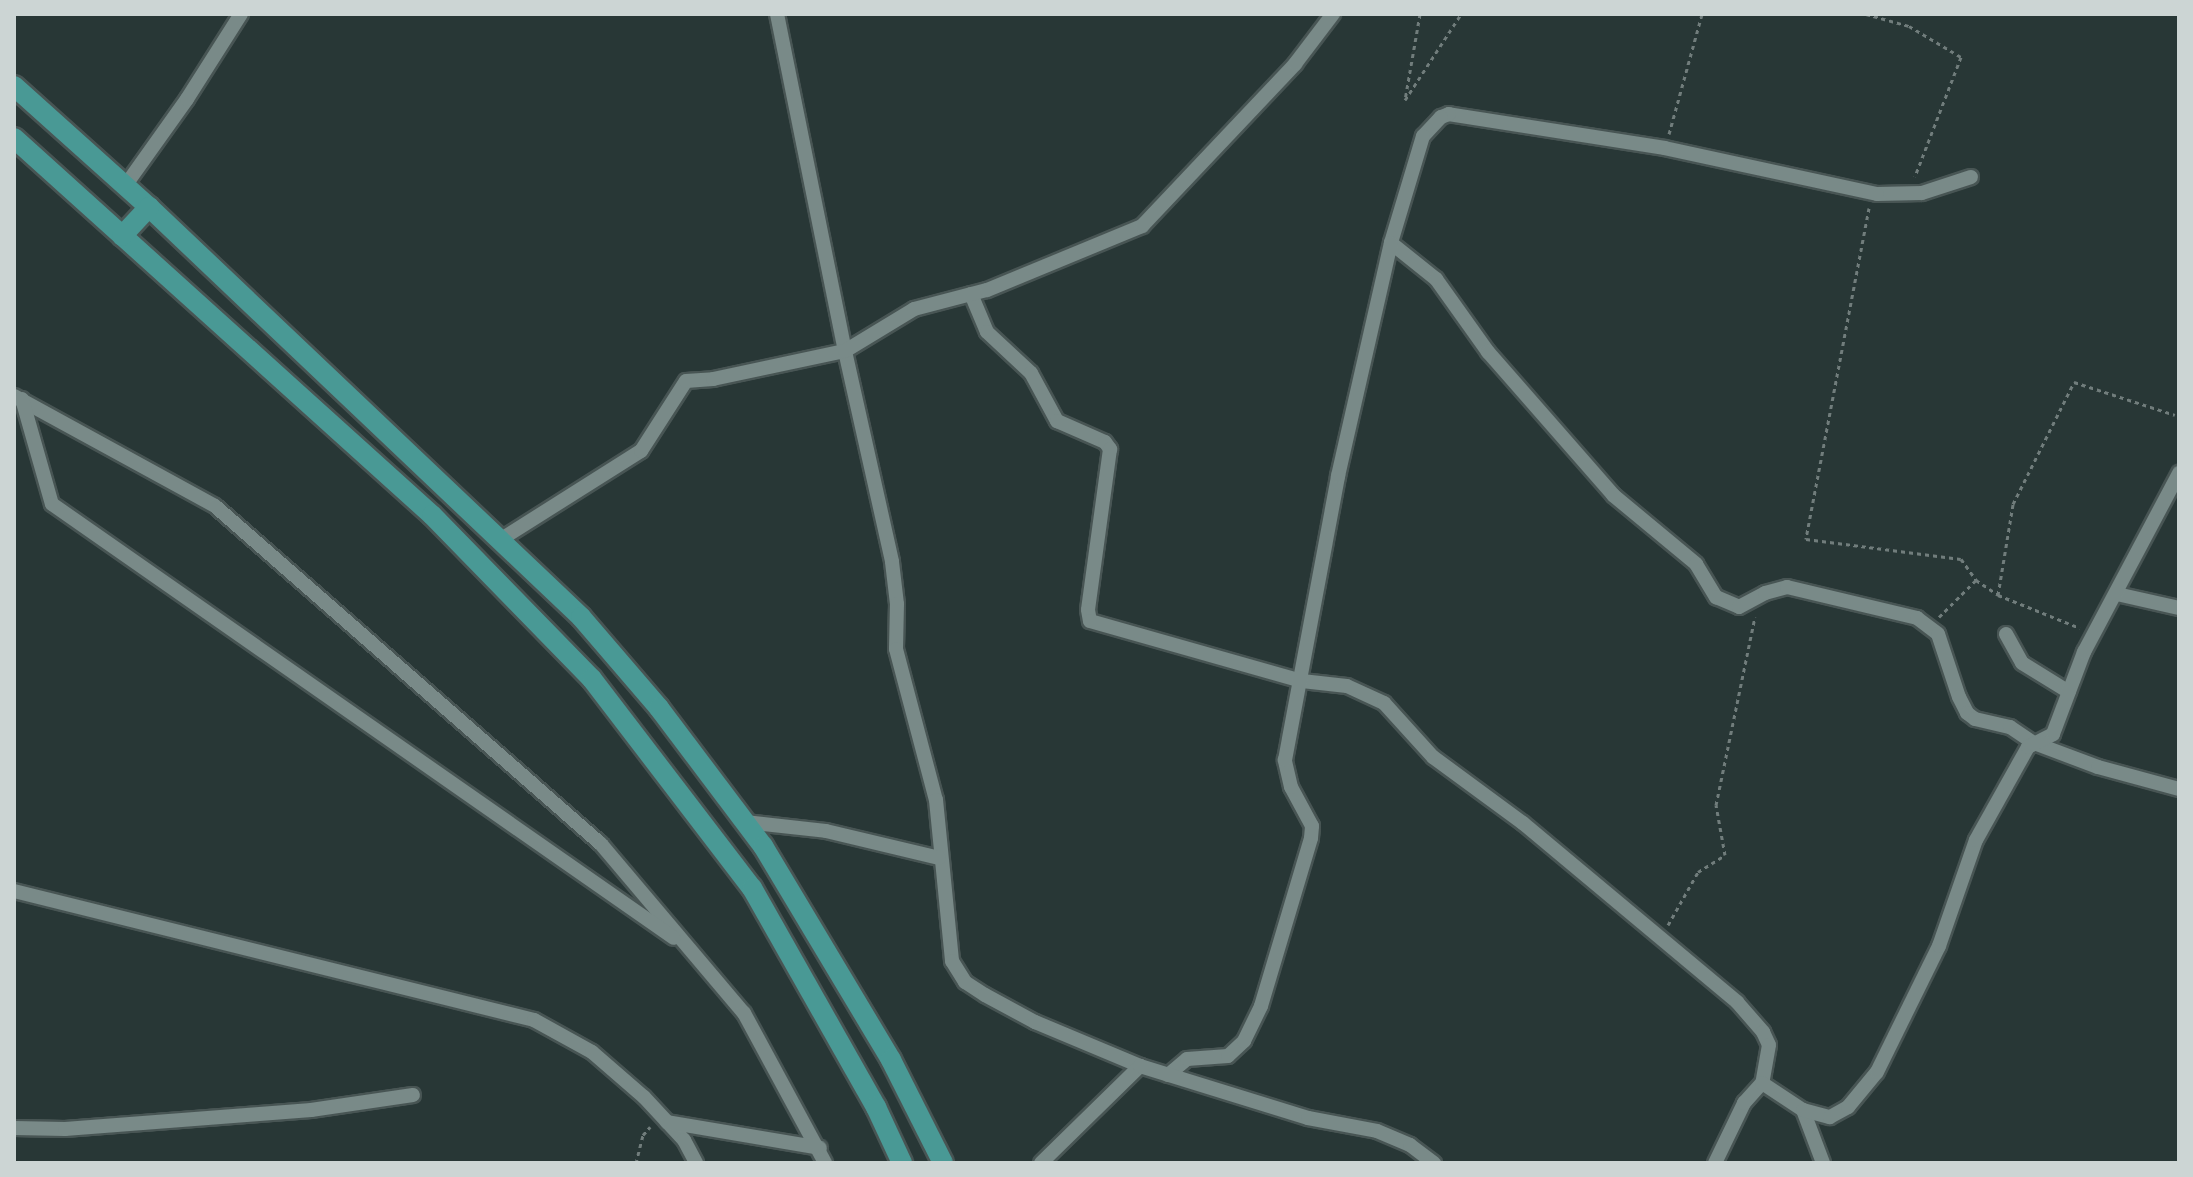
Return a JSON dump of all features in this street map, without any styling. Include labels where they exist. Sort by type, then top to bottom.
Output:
[{"type":"main road","points":[[14,86],[149,207],[581,617],[659,708],[763,846],[891,1060],[943,1163]]},
{"type":"main road","points":[[14,138],[432,515],[592,679],[752,888],[876,1107],[902,1163]]},
{"type":"main road","points":[[122,236],[149,207]]},
{"type":"street","points":[[125,186],[187,99],[241,14]]},
{"type":"street","points":[[777,14],[845,351],[892,562],[897,604],[896,649],[936,800],[939,858],[952,961],[965,982],[1035,1022],[1168,1075],[1308,1118],[1377,1131],[1410,1145],[1434,1163]]},
{"type":"street","points":[[500,540],[641,451],[686,381],[713,379],[845,351],[914,309],[971,294],[1142,226],[1295,64],[1333,14]]},
{"type":"street","points":[[1168,1075],[1187,1059],[1221,1058],[1236,1052],[1255,1023],[1311,838],[1312,826],[1291,787],[1285,760],[1338,476],[1391,243],[1423,136],[1441,117],[1459,114],[1665,148],[1872,193],[1922,193],[1971,177]]},
{"type":"street","points":[[1391,243],[1436,279],[1488,352],[1613,495],[1696,564],[1716,597],[1739,607],[1787,587],[1807,589],[1917,618],[1931,625],[1938,634],[1967,713],[1985,723],[2010,727],[2034,743],[2098,767],[2179,789]]},
{"type":"street","points":[[971,294],[987,332],[1031,373],[1057,421],[1105,442],[1110,449],[1088,610],[1090,621],[1302,681],[1347,686],[1384,703],[1433,757],[1523,823],[1719,984],[1763,1032],[1769,1045],[1769,1060],[1762,1083],[1744,1103],[1715,1163]]},
{"type":"street","points":[[18,398],[52,504],[691,950]]},
{"type":"street","points":[[18,398],[215,506],[601,844],[744,1013],[820,1148],[825,1163]]},
{"type":"street","points":[[1762,1083],[1803,1110],[1816,1116],[1830,1117],[1856,1099],[1877,1072],[1939,946],[1976,840],[2021,758],[2034,743],[2053,734],[2095,633],[2179,473]]},
{"type":"street","points":[[2117,594],[2179,608]]},
{"type":"street","points":[[2006,634],[2022,663],[2069,692]]},
{"type":"street","points":[[745,822],[826,831],[939,858]]},
{"type":"street","points":[[14,891],[534,1020],[592,1052],[684,1140],[696,1163]]},
{"type":"street","points":[[1041,1163],[1140,1066]]},
{"type":"street","points":[[14,1128],[65,1129],[311,1110],[413,1095]]},
{"type":"street","points":[[1803,1110],[1823,1163]]},
{"type":"street","points":[[663,1118],[820,1148]]},
{"type":"path","points":[[1420,14],[1405,100],[1461,14]]},
{"type":"path","points":[[1665,148],[1702,14]]},
{"type":"path","points":[[1866,14],[1909,26],[1961,57],[1909,192]]},
{"type":"path","points":[[1872,193],[1806,539],[1961,559],[1976,580],[1998,595],[2095,633]]},
{"type":"path","points":[[1998,595],[2013,504],[2074,382],[2175,415]]},
{"type":"path","points":[[1931,625],[1976,580]]},
{"type":"path","points":[[1661,938],[1698,872],[1725,855],[1716,805],[1759,597]]},
{"type":"path","points":[[636,1163],[643,1135],[663,1118]]}]
